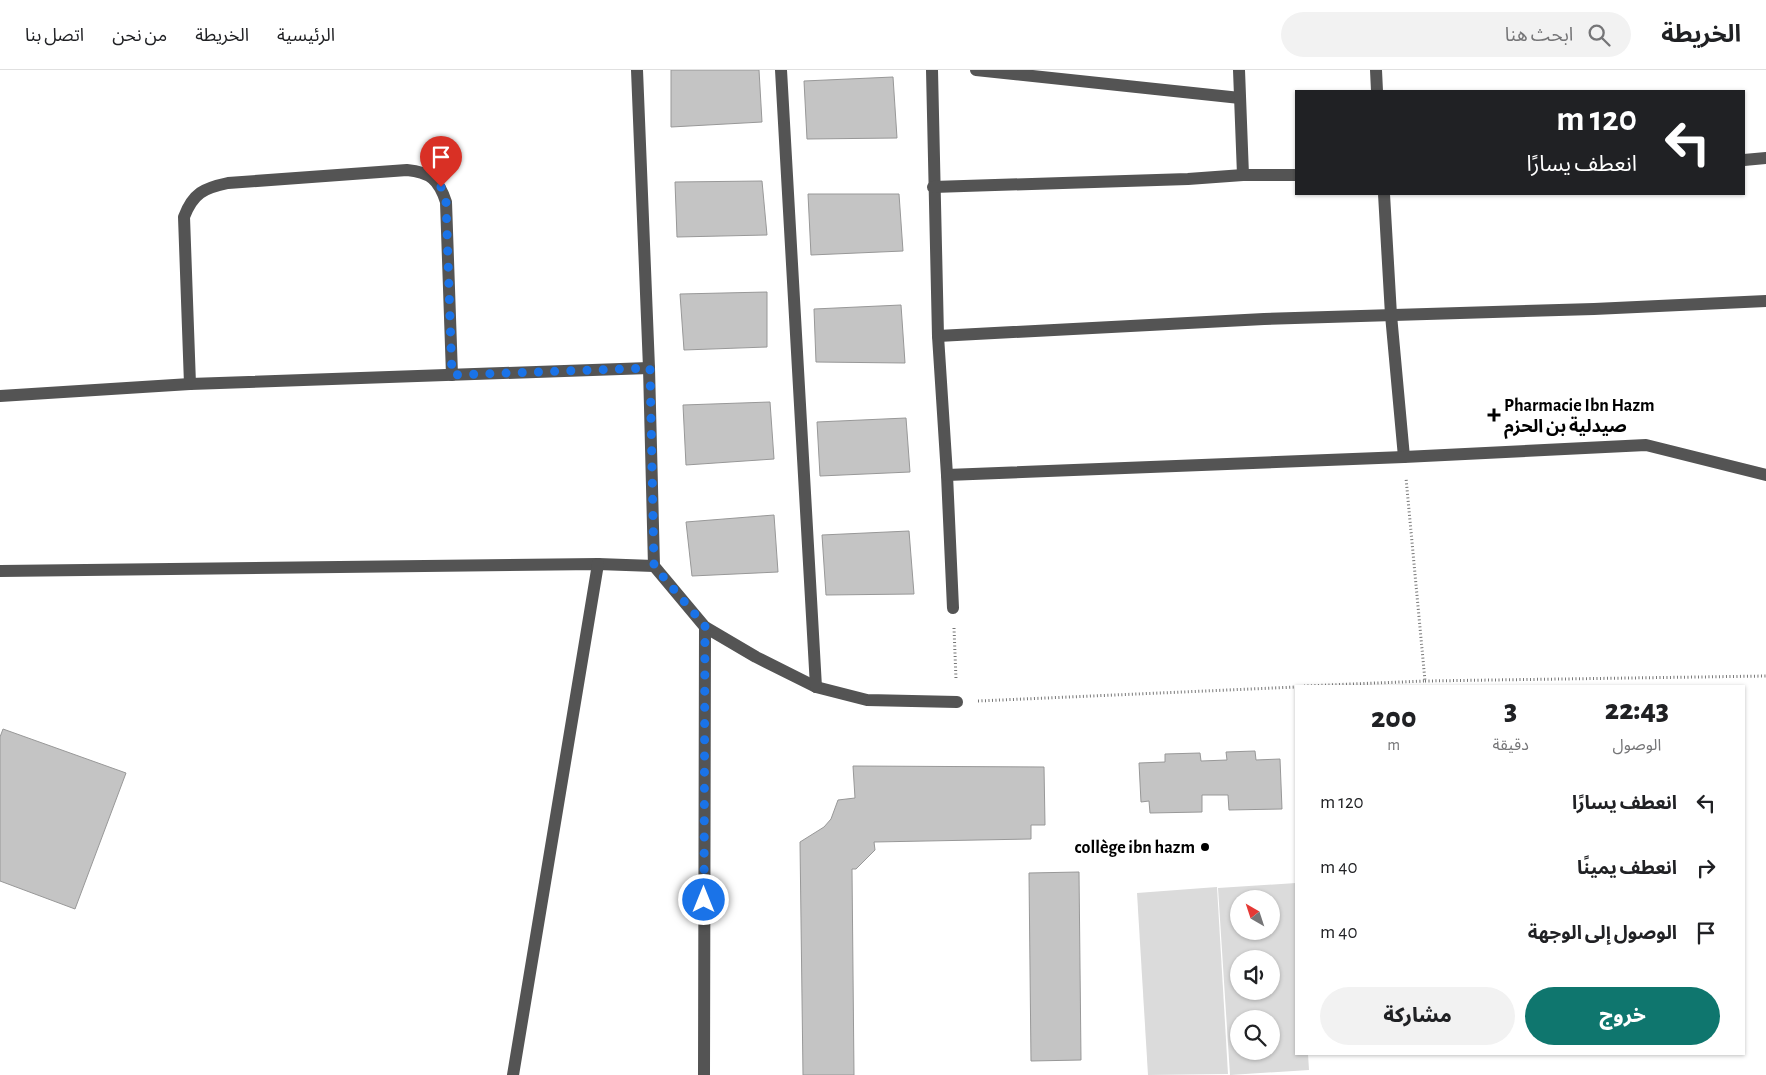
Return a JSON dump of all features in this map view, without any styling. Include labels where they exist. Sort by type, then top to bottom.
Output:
[{"type":"street","points":[[637,70],[650,368],[654,566],[705,626],[756,657],[816,687],[867,700],[957,702]]},
{"type":"street","points":[[781,70],[816,687]]},
{"type":"street","points":[[932,70],[933,188],[938,336],[953,608]]},
{"type":"street","points":[[976,70],[1240,98]]},
{"type":"street","points":[[1239,70],[1243,175]]},
{"type":"street","points":[[1376,70],[1377,90]]},
{"type":"street","points":[[1745,160],[1766,158]]},
{"type":"street","points":[[190,384],[184,217],[188,204],[198,193],[212,186],[228,183],[407,170],[420,171],[432,178],[441,187],[446,202],[452,375]]},
{"type":"street","points":[[933,188],[1188,180],[1243,175],[1295,175]]},
{"type":"street","points":[[1384,195],[1391,315],[1404,457]]},
{"type":"street","points":[[938,336],[1264,319],[1594,309],[1766,301]]},
{"type":"street","points":[[0,396],[190,384],[650,368]]},
{"type":"street","points":[[947,475],[1404,457],[1646,445],[1766,475]]},
{"type":"street","points":[[0,571],[598,564],[654,566]]},
{"type":"street","points":[[513,1075],[598,564]]},
{"type":"street","points":[[704,1075],[705,626]]},
{"type":"path","points":[[1404,457],[1425,681]]},
{"type":"path","points":[[953,608],[957,702],[1295,687]]},
{"type":"path","points":[[1328,685],[1425,681],[1766,676]]},
{"type":"shaded area","points":[[1295,883],[1295,1055],[1308,1055],[1309,1070],[1230,1075],[1218,888]]},
{"type":"shaded area","points":[[1217,887],[1228,1074],[1148,1075],[1137,893]]},
{"type":"building","points":[[671,70],[759,70],[762,122],[671,127]]},
{"type":"building","points":[[893,77],[897,138],[807,139],[804,81]]},
{"type":"building","points":[[762,181],[767,235],[677,237],[675,182]]},
{"type":"building","points":[[808,194],[899,194],[903,251],[811,255]]},
{"type":"building","points":[[767,292],[767,347],[684,350],[680,294]]},
{"type":"building","points":[[901,305],[905,363],[816,362],[814,309]]},
{"type":"building","points":[[770,402],[774,459],[686,465],[683,405]]},
{"type":"building","points":[[906,418],[910,472],[820,476],[817,422]]},
{"type":"building","points":[[774,515],[778,572],[692,576],[686,522]]},
{"type":"building","points":[[909,531],[914,594],[826,595],[822,535]]},
{"type":"building","points":[[3,729],[126,773],[75,909],[0,881],[0,737]]},
{"type":"building","points":[[1255,751],[1256,760],[1280,759],[1282,809],[1229,810],[1228,795],[1202,795],[1202,812],[1150,813],[1149,801],[1141,802],[1139,763],[1165,762],[1165,754],[1200,753],[1201,761],[1227,760],[1226,752]]},
{"type":"building","points":[[853,766],[1044,767],[1045,825],[1031,825],[1031,839],[874,842],[875,850],[856,869],[852,869],[854,1075],[803,1075],[800,842],[824,827],[831,819],[838,800],[855,798]]},
{"type":"building","points":[[1079,872],[1081,1060],[1031,1061],[1029,873]]},
{"type":"place","name":"Pharmacie Ibn Hazm صيدلية بن الحزم","points":[[1494,415]]},
{"type":"place","name":"collège ibn hazm","points":[[1205,847]]},
{"type":"route","points":[[441,187],[446,202],[452,375],[650,368],[654,566],[705,626],[704,900]]}]
